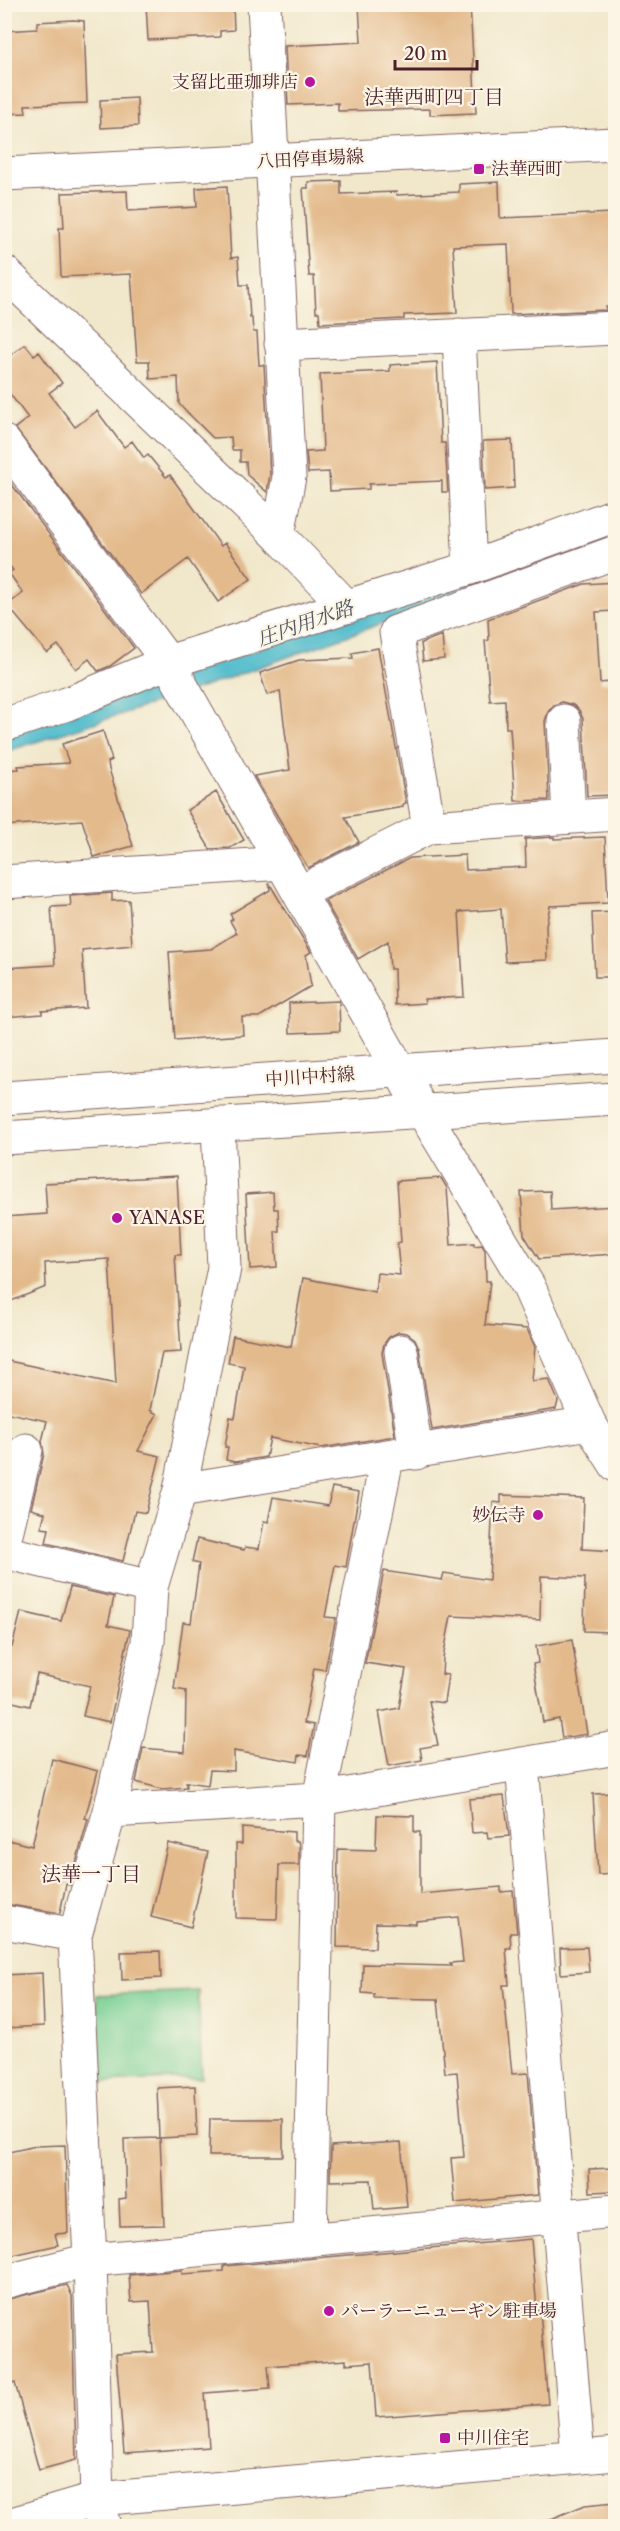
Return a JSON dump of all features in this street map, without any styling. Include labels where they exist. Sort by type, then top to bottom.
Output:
[{"type":"street","points":[[264,4],[289,477],[278,535]]},
{"type":"street","name":"八田停車場線","points":[[4,174],[615,144]]},
{"type":"street","points":[[4,272],[278,535],[347,607]]},
{"type":"street","points":[[281,344],[615,328]]},
{"type":"street","points":[[459,335],[470,568]]},
{"type":"street","points":[[4,442],[176,677],[400,1072],[529,1287],[607,1445],[401,1455],[180,1490]]},
{"type":"street","points":[[4,725],[67,704],[176,677],[347,607],[470,568],[615,515]]},
{"type":"street","points":[[429,827],[396,632],[615,552]]},
{"type":"street","points":[[564,721],[569,817]]},
{"type":"street","points":[[299,893],[429,827],[615,814]]},
{"type":"street","points":[[4,882],[282,863]]},
{"type":"street","name":"中川中村線","points":[[4,1098],[615,1056]]},
{"type":"street","points":[[4,1138],[615,1099]]},
{"type":"street","points":[[100,2513],[75,1935],[110,1811],[148,1641],[152,1587],[180,1490],[224,1268],[218,1124]]},
{"type":"street","points":[[310,2240],[319,1800],[401,1455],[401,1351]]},
{"type":"street","points":[[4,1542],[26,1450]]},
{"type":"street","points":[[4,1552],[152,1587]]},
{"type":"street","points":[[110,1811],[319,1800],[615,1748]]},
{"type":"street","points":[[522,1764],[578,2457]]},
{"type":"street","points":[[4,1922],[75,1935]]},
{"type":"street","points":[[4,2282],[90,2260],[615,2211]]},
{"type":"street","points":[[5,2526],[615,2454]]},
{"type":"green space","points":[[198,1991],[202,2078],[100,2082],[97,1995]]},
{"type":"water","points":[[615,525],[615,540],[201,688],[5,752],[5,737]]},
{"type":"building","points":[[146,4],[233,4],[234,30],[220,31],[220,37],[148,40]]},
{"type":"building","points":[[359,4],[470,4],[476,113],[430,115],[430,109],[338,111],[338,103],[288,105],[285,46],[361,42]]},
{"type":"building","points":[[84,21],[87,103],[25,105],[26,113],[4,114],[4,31],[37,29],[37,22]]},
{"type":"building","points":[[137,98],[138,126],[101,128],[100,100]]},
{"type":"building","points":[[341,181],[341,194],[396,192],[397,195],[459,192],[459,184],[499,182],[500,218],[613,213],[615,307],[606,307],[606,310],[511,314],[508,244],[453,246],[457,313],[404,315],[404,319],[320,323],[319,312],[316,312],[314,276],[309,276],[303,188],[308,188],[308,182]]},
{"type":"building","points":[[227,186],[231,258],[238,257],[240,285],[248,285],[250,318],[252,318],[253,332],[257,332],[259,365],[264,365],[270,475],[267,492],[247,475],[246,462],[240,462],[240,450],[232,450],[231,437],[213,438],[179,404],[178,377],[150,379],[149,361],[137,361],[131,274],[61,277],[59,228],[64,228],[62,193],[127,191],[128,211],[197,207],[196,188]]},
{"type":"building","points":[[25,344],[34,355],[39,352],[62,383],[49,393],[75,427],[97,411],[124,447],[132,441],[144,458],[148,455],[166,477],[170,475],[221,546],[225,543],[251,579],[218,602],[188,559],[141,594],[15,428],[28,418],[4,386],[4,360]]},
{"type":"building","points":[[437,362],[441,443],[445,443],[448,492],[442,492],[442,481],[369,484],[369,489],[330,491],[329,472],[308,473],[306,452],[323,451],[320,374],[390,371],[390,365]]},
{"type":"building","points":[[512,440],[514,488],[485,490],[483,441]]},
{"type":"building","points":[[4,474],[134,648],[110,666],[98,671],[89,659],[76,669],[58,645],[47,653],[7,605],[23,593],[9,573],[13,570],[4,559]]},
{"type":"building","points":[[615,582],[615,611],[596,612],[600,683],[609,682],[615,795],[587,796],[583,719],[579,710],[573,705],[562,702],[554,705],[545,721],[549,800],[515,801],[510,728],[506,728],[505,700],[490,701],[485,641],[489,640],[488,619],[584,584]]},
{"type":"building","points":[[442,635],[444,659],[423,661],[421,643]]},
{"type":"building","points":[[378,648],[406,803],[403,807],[345,817],[359,842],[308,868],[254,776],[290,770],[280,691],[267,695],[260,673],[299,660],[353,658],[352,653]]},
{"type":"building","points":[[103,731],[112,760],[108,762],[109,769],[133,846],[94,857],[82,820],[4,826],[4,770],[19,769],[18,766],[69,763],[62,744]]},
{"type":"building","points":[[216,792],[244,840],[230,848],[210,849],[187,810]]},
{"type":"building","points":[[554,837],[554,839],[605,837],[608,903],[550,906],[546,925],[547,960],[505,962],[501,909],[459,912],[464,997],[424,999],[425,1003],[395,1005],[394,969],[390,969],[388,941],[358,959],[325,901],[410,858],[465,855],[466,870],[526,867],[525,839]]},
{"type":"building","points":[[269,883],[311,952],[306,955],[311,986],[259,1017],[242,1017],[243,1035],[175,1040],[169,952],[211,949],[237,933],[230,921],[233,919],[230,914],[270,890]]},
{"type":"building","points":[[112,893],[112,901],[129,900],[132,945],[82,950],[86,1008],[42,1011],[42,1014],[4,1017],[4,968],[55,965],[51,907],[71,906],[70,896]]},
{"type":"building","points":[[615,912],[615,977],[595,977],[592,913]]},
{"type":"building","points":[[339,1001],[340,1031],[290,1033],[289,1003]]},
{"type":"building","points":[[177,1176],[181,1255],[175,1255],[181,1352],[162,1353],[150,1410],[157,1414],[138,1451],[160,1456],[146,1513],[135,1511],[123,1561],[46,1543],[49,1529],[41,1528],[45,1513],[31,1509],[44,1454],[42,1441],[47,1421],[4,1412],[4,1360],[116,1384],[109,1259],[45,1263],[46,1287],[4,1304],[4,1217],[47,1214],[45,1183]]},
{"type":"building","points":[[441,1178],[447,1188],[451,1245],[474,1243],[474,1246],[482,1245],[485,1250],[486,1281],[490,1281],[485,1325],[527,1329],[535,1347],[532,1381],[549,1379],[558,1401],[556,1409],[432,1430],[419,1348],[415,1339],[407,1333],[399,1332],[389,1337],[382,1353],[395,1436],[321,1448],[270,1438],[266,1457],[235,1462],[226,1460],[228,1447],[225,1447],[230,1417],[235,1418],[244,1366],[228,1363],[233,1336],[291,1347],[303,1278],[375,1292],[377,1273],[400,1275],[397,1243],[401,1242],[397,1181]]},
{"type":"building","points":[[550,1191],[551,1210],[615,1206],[615,1254],[539,1259],[524,1235],[521,1192]]},
{"type":"building","points":[[273,1192],[274,1209],[278,1209],[279,1231],[275,1231],[277,1267],[250,1269],[246,1194]]},
{"type":"building","points":[[332,1487],[359,1492],[346,1567],[335,1565],[325,1617],[336,1618],[325,1670],[314,1668],[304,1723],[314,1725],[308,1756],[299,1755],[298,1762],[234,1751],[234,1771],[210,1770],[208,1785],[186,1782],[187,1787],[162,1789],[136,1782],[143,1748],[185,1752],[186,1691],[174,1689],[183,1622],[191,1623],[199,1564],[192,1562],[197,1539],[244,1550],[245,1547],[259,1549],[264,1521],[268,1522],[273,1497],[328,1506]]},
{"type":"building","points":[[501,1495],[584,1498],[582,1549],[615,1551],[615,1628],[610,1628],[610,1632],[584,1631],[585,1578],[541,1576],[540,1620],[451,1616],[443,1658],[442,1674],[448,1675],[444,1703],[429,1701],[438,1745],[420,1748],[422,1760],[389,1766],[379,1712],[399,1708],[406,1669],[365,1663],[384,1571],[442,1580],[444,1573],[489,1580],[493,1502],[501,1503]]},
{"type":"building","points":[[70,1587],[114,1597],[108,1625],[130,1630],[110,1722],[83,1716],[90,1686],[37,1674],[30,1706],[4,1700],[4,1645],[12,1647],[21,1612],[61,1621]]},
{"type":"building","points":[[572,1640],[587,1734],[562,1738],[559,1719],[543,1722],[533,1664],[538,1663],[536,1646]]},
{"type":"building","points":[[52,1759],[98,1771],[85,1818],[88,1819],[70,1885],[66,1884],[60,1913],[4,1904],[4,1839],[32,1846]]},
{"type":"building","points":[[615,1793],[615,1874],[598,1875],[593,1794]]},
{"type":"building","points":[[504,1796],[509,1836],[488,1838],[487,1832],[472,1833],[469,1799]]},
{"type":"building","points":[[377,1815],[414,1816],[414,1832],[420,1832],[420,1894],[501,1887],[501,1892],[513,1891],[517,1933],[510,1933],[511,1948],[506,1948],[509,1985],[503,1985],[512,2074],[528,2073],[538,2195],[455,2203],[451,2158],[464,2157],[457,2072],[445,2073],[438,1999],[374,1998],[374,1994],[362,1993],[363,1964],[451,1966],[450,1963],[463,1962],[458,1917],[416,1921],[416,1924],[376,1923],[375,1948],[337,1947],[338,1849],[376,1850]]},
{"type":"building","points":[[242,1828],[294,1832],[294,1841],[298,1841],[299,1865],[279,1865],[277,1919],[236,1918],[236,1844],[242,1844]]},
{"type":"building","points":[[168,1843],[208,1852],[191,1927],[151,1917]]},
{"type":"building","points":[[587,1947],[589,1972],[561,1974],[560,1948]]},
{"type":"building","points":[[160,1951],[161,1978],[122,1980],[121,1952]]},
{"type":"building","points":[[42,1973],[44,2026],[4,2028],[4,1975]]},
{"type":"building","points":[[195,2086],[197,2136],[160,2138],[164,2225],[120,2226],[119,2199],[126,2198],[124,2139],[159,2138],[157,2088]]},
{"type":"building","points":[[210,2119],[283,2119],[283,2156],[209,2156]]},
{"type":"building","points":[[401,2142],[407,2207],[374,2210],[371,2180],[330,2181],[331,2146]]},
{"type":"building","points":[[65,2145],[68,2233],[55,2234],[58,2245],[4,2257],[4,2153],[36,2146]]},
{"type":"building","points":[[615,2168],[615,2191],[590,2192],[589,2169]]},
{"type":"building","points":[[531,2239],[548,2404],[376,2417],[372,2362],[346,2364],[346,2360],[268,2366],[270,2388],[205,2393],[209,2447],[124,2453],[116,2354],[153,2352],[150,2301],[131,2302],[129,2275],[182,2270],[182,2274],[224,2271],[224,2266]]},
{"type":"building","points":[[67,2285],[72,2296],[76,2460],[39,2470],[15,2383],[4,2386],[4,2300]]},
{"type":"building","points":[[615,2502],[615,2526],[534,2526],[585,2505]]},
{"type":"place","name":"支留比亜珈琲店","points":[[310,82]]},
{"type":"place","name":"法華西町","points":[[479,169]]},
{"type":"place","name":"YANASE","points":[[117,1218]]},
{"type":"place","name":"妙伝寺","points":[[538,1515]]},
{"type":"place","name":"パーラーニューギン駐車場","points":[[329,2311]]},
{"type":"place","name":"中川住宅","points":[[445,2438]]},
{"type":"district","name":"法華西町四丁目","points":[[434,97]]},
{"type":"district","name":"法華一丁目","points":[[91,1874]]},
{"type":"water label","name":"庄内用水路","points":[[305,623]]}]
